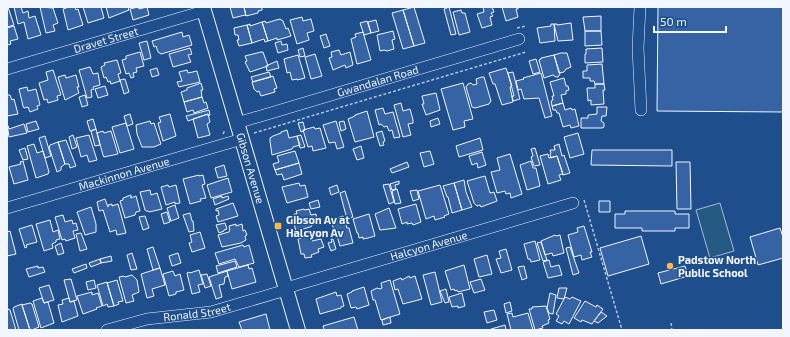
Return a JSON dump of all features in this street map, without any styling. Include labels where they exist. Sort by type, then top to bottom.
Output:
[{"type":"main road","name":"Gibson Avenue","points":[[203,9],[237,123],[248,136],[286,289],[298,330]]},
{"type":"street","points":[[640,7],[638,48],[640,110]]},
{"type":"street","name":"Dravet Street","points":[[7,69],[203,9]]},
{"type":"street","name":"Gwandalan Road","points":[[237,123],[519,39]]},
{"type":"street","name":"Mackinnon Avenue","points":[[7,208],[248,136]]},
{"type":"street","name":"Halcyon Avenue","points":[[286,289],[573,203]]},
{"type":"street","name":"Ronald Street","points":[[107,330],[141,320],[211,312],[286,289]]},
{"type":"path","points":[[248,136],[526,52]]},
{"type":"path","points":[[584,200],[622,330]]},
{"type":"path","points":[[670,323],[672,330]]},
{"type":"shaded area","points":[[720,203],[734,251],[710,258],[696,210]]},
{"type":"building","points":[[7,7],[14,25],[7,27]]},
{"type":"building","points":[[14,7],[21,7],[23,13],[28,11],[29,18],[35,16],[41,35],[28,39],[24,22],[18,24]]},
{"type":"building","points":[[40,7],[53,8],[58,23],[53,25],[55,31],[46,33]]},
{"type":"building","points":[[75,7],[76,10],[78,9],[83,25],[68,30],[63,9]]},
{"type":"building","points":[[83,7],[101,7],[104,18],[88,23]]},
{"type":"building","points":[[106,7],[128,7],[129,10],[109,18]]},
{"type":"building","points":[[138,7],[139,9],[147,7],[149,15],[133,20],[130,9]]},
{"type":"building","points":[[230,7],[244,7],[246,16],[233,18]]},
{"type":"building","points":[[244,7],[262,7],[262,10],[258,11],[258,13],[246,16]]},
{"type":"building","points":[[414,7],[425,43],[414,46],[403,10]]},
{"type":"building","points":[[449,7],[456,34],[451,35],[444,9]]},
{"type":"building","points":[[483,7],[492,7],[494,12],[491,13],[493,16],[490,17],[492,25],[482,28],[477,14],[484,12]]},
{"type":"building","points":[[502,7],[518,7],[518,9],[516,9],[518,17],[506,21]]},
{"type":"building","points":[[658,7],[783,7],[783,112],[657,111]]},
{"type":"building","points":[[403,10],[414,46],[403,49],[392,13]]},
{"type":"building","points":[[461,10],[462,13],[465,13],[470,32],[459,35],[453,12]]},
{"type":"building","points":[[601,16],[601,31],[585,31],[583,17]]},
{"type":"building","points":[[302,17],[303,21],[311,19],[314,31],[307,33],[309,40],[297,44],[290,20]]},
{"type":"building","points":[[280,19],[283,21],[286,29],[288,28],[291,36],[268,41],[262,22],[265,21],[266,23]]},
{"type":"building","points":[[376,20],[379,31],[371,33],[368,22]]},
{"type":"building","points":[[367,21],[371,33],[364,35],[360,23]]},
{"type":"building","points":[[262,22],[268,41],[265,42],[264,39],[252,43],[247,25],[250,24],[250,26]]},
{"type":"building","points":[[571,23],[573,40],[558,41],[554,24]]},
{"type":"building","points":[[551,24],[554,24],[555,41],[540,43],[537,28],[551,26]]},
{"type":"building","points":[[247,25],[252,43],[239,46],[237,40],[239,40],[238,35],[235,35],[234,28]]},
{"type":"building","points":[[14,26],[18,39],[10,41],[11,44],[7,45],[7,28]]},
{"type":"building","points":[[393,31],[395,39],[392,40],[394,49],[380,51],[377,35]]},
{"type":"building","points":[[585,31],[601,31],[602,45],[585,46]]},
{"type":"building","points":[[182,32],[183,37],[189,35],[192,45],[161,54],[158,52],[156,46],[154,47],[152,41]]},
{"type":"building","points":[[363,32],[371,60],[357,64],[351,39],[356,37],[355,34]]},
{"type":"building","points":[[326,34],[330,46],[324,48],[320,36]]},
{"type":"building","points":[[147,41],[151,58],[144,60],[139,43]]},
{"type":"building","points":[[281,41],[282,45],[287,44],[288,50],[278,53],[275,43]]},
{"type":"building","points":[[190,48],[192,54],[188,55],[191,62],[173,67],[169,54]]},
{"type":"building","points":[[303,48],[305,56],[300,57],[298,50]]},
{"type":"building","points":[[602,48],[603,62],[585,63],[586,49]]},
{"type":"building","points":[[339,50],[341,55],[350,52],[353,65],[346,68],[345,65],[333,70],[329,58],[332,57],[331,52]]},
{"type":"building","points":[[140,52],[144,66],[136,68],[137,72],[133,73],[134,77],[131,78],[129,73],[126,74],[122,60],[126,59],[126,56]]},
{"type":"building","points":[[263,52],[268,66],[250,72],[245,62],[247,61],[245,56]]},
{"type":"building","points":[[567,53],[571,67],[566,69],[564,72],[559,73],[554,55]]},
{"type":"building","points":[[315,54],[322,76],[311,79],[305,57]]},
{"type":"building","points":[[298,55],[305,78],[292,80],[290,72],[287,73],[284,59]]},
{"type":"building","points":[[554,55],[560,74],[558,77],[553,75],[544,78],[539,60],[541,58]]},
{"type":"building","points":[[536,59],[540,72],[533,74],[529,61]]},
{"type":"building","points":[[117,60],[121,73],[118,74],[120,81],[111,84],[110,81],[108,82],[106,77],[104,78],[101,67],[105,65],[104,63]]},
{"type":"building","points":[[277,61],[279,68],[267,71],[266,66]]},
{"type":"building","points":[[602,64],[604,84],[595,84],[594,81],[590,81],[590,78],[583,78],[583,71],[587,71],[587,65]]},
{"type":"building","points":[[90,67],[93,74],[98,73],[100,85],[93,87],[94,89],[91,90],[92,97],[87,98],[79,70]]},
{"type":"building","points":[[157,68],[159,75],[152,77],[150,70]]},
{"type":"building","points":[[506,68],[512,86],[510,87],[513,102],[502,105],[495,84],[493,84],[489,73]]},
{"type":"building","points":[[53,70],[61,95],[57,96],[58,100],[48,103],[47,99],[44,100],[39,83],[48,80],[46,72]]},
{"type":"building","points":[[187,70],[188,73],[197,71],[200,82],[179,87],[177,82],[182,81],[179,72]]},
{"type":"building","points":[[269,72],[271,77],[253,82],[251,77]]},
{"type":"building","points":[[513,72],[520,99],[513,101],[512,96],[514,96],[508,73]]},
{"type":"building","points":[[541,73],[552,116],[545,118],[539,98],[524,99],[521,89],[518,90],[516,81]]},
{"type":"building","points":[[65,75],[66,78],[76,75],[79,93],[65,100],[58,77]]},
{"type":"building","points":[[273,76],[277,88],[274,89],[275,92],[261,96],[259,91],[257,92],[254,89],[252,82]]},
{"type":"building","points":[[484,77],[491,101],[489,104],[475,108],[472,107],[466,87],[471,83],[473,85],[477,84],[476,79]]},
{"type":"building","points":[[564,78],[566,86],[568,86],[569,90],[566,91],[566,94],[561,95],[563,103],[552,106],[552,96],[554,96],[550,82]]},
{"type":"building","points":[[125,79],[129,92],[124,94],[120,80]]},
{"type":"building","points":[[201,83],[203,90],[201,90],[202,97],[184,102],[181,92]]},
{"type":"building","points":[[463,83],[473,119],[464,121],[465,127],[453,130],[441,89]]},
{"type":"building","points":[[595,84],[604,84],[604,104],[591,105],[591,100],[588,101],[587,88],[595,88]]},
{"type":"building","points":[[105,86],[108,95],[98,98],[95,89]]},
{"type":"building","points":[[27,87],[28,91],[36,89],[40,105],[37,106],[38,109],[30,112],[28,107],[24,108],[23,106],[19,89]]},
{"type":"building","points":[[436,93],[440,110],[426,115],[422,104],[424,104],[422,96]]},
{"type":"building","points":[[7,94],[10,95],[12,100],[14,99],[18,114],[7,116]]},
{"type":"building","points":[[85,95],[88,105],[82,107],[79,97]]},
{"type":"building","points":[[202,97],[208,108],[194,113],[193,110],[187,112],[184,102]]},
{"type":"building","points":[[401,103],[403,111],[410,109],[413,120],[413,123],[408,124],[411,135],[403,137],[394,105]]},
{"type":"building","points":[[563,103],[565,110],[571,108],[572,110],[575,109],[579,126],[571,128],[570,125],[563,127],[559,113],[557,113],[556,110],[553,110],[552,106]]},
{"type":"building","points":[[597,107],[607,107],[606,116],[602,116],[601,121],[604,123],[604,127],[581,128],[581,118],[588,118],[588,115],[597,114]]},
{"type":"building","points":[[383,108],[385,114],[393,112],[400,137],[394,138],[392,130],[389,131],[387,126],[384,127],[381,124],[379,125],[375,110]]},
{"type":"building","points":[[209,110],[210,115],[208,116],[208,114],[188,121],[186,116]]},
{"type":"building","points":[[367,111],[374,137],[355,142],[348,119]]},
{"type":"building","points":[[130,114],[133,124],[127,126],[124,116]]},
{"type":"building","points":[[170,114],[176,136],[163,141],[158,123],[161,122],[159,117]]},
{"type":"building","points":[[208,114],[210,122],[207,124],[210,135],[198,138],[193,119]]},
{"type":"building","points":[[438,118],[440,124],[431,127],[430,121]]},
{"type":"building","points":[[93,119],[96,129],[90,131],[87,121]]},
{"type":"building","points":[[36,121],[39,129],[28,132],[26,124]]},
{"type":"building","points":[[150,121],[151,124],[154,123],[161,144],[154,147],[142,147],[137,134],[136,125]]},
{"type":"building","points":[[336,121],[344,147],[337,149],[335,142],[329,143],[323,125]]},
{"type":"building","points":[[344,121],[346,129],[341,131],[339,122]]},
{"type":"building","points":[[303,122],[305,130],[301,132],[298,123]]},
{"type":"building","points":[[7,123],[9,129],[24,124],[27,133],[9,137]]},
{"type":"building","points":[[126,123],[134,149],[120,153],[112,127]]},
{"type":"building","points":[[314,127],[315,129],[320,128],[326,148],[313,151],[312,146],[308,147],[303,130]]},
{"type":"building","points":[[96,129],[100,145],[95,146],[91,131]]},
{"type":"building","points":[[287,130],[289,138],[297,136],[300,145],[272,155],[270,138]]},
{"type":"building","points":[[103,131],[104,133],[111,131],[118,154],[104,157],[97,133]]},
{"type":"building","points":[[382,131],[385,141],[383,142],[384,145],[380,146],[376,133]]},
{"type":"building","points":[[578,133],[584,154],[570,158],[564,137]]},
{"type":"building","points":[[73,135],[77,147],[72,149],[69,137]]},
{"type":"building","points":[[89,135],[97,160],[89,162],[87,155],[81,157],[76,138]]},
{"type":"building","points":[[301,135],[305,147],[300,148],[297,136]]},
{"type":"building","points":[[45,136],[51,156],[45,158],[39,138]]},
{"type":"building","points":[[480,138],[483,150],[459,157],[456,146]]},
{"type":"building","points":[[66,140],[76,166],[70,168],[69,164],[65,164],[58,142]]},
{"type":"building","points":[[58,142],[65,164],[61,167],[61,170],[57,172],[49,147],[50,145]]},
{"type":"building","points":[[34,144],[37,153],[43,151],[49,172],[48,174],[36,178],[27,146]]},
{"type":"building","points":[[559,144],[562,156],[564,155],[570,173],[563,175],[557,156],[551,158],[550,154],[550,150],[555,150],[554,146]]},
{"type":"building","points":[[361,146],[364,158],[357,160],[353,149]]},
{"type":"building","points":[[25,148],[28,159],[23,160],[19,150]]},
{"type":"building","points":[[535,148],[540,165],[534,166],[531,157],[533,156],[531,149]]},
{"type":"building","points":[[592,150],[672,150],[672,166],[591,165]]},
{"type":"building","points":[[295,151],[299,163],[275,170],[273,164],[279,162],[277,156]]},
{"type":"building","points":[[430,151],[434,164],[424,167],[420,153]]},
{"type":"building","points":[[482,152],[486,165],[478,168],[477,163],[472,165],[469,156]]},
{"type":"building","points":[[510,154],[522,194],[511,198],[510,193],[506,194],[505,191],[497,193],[491,172],[500,170],[497,158]]},
{"type":"building","points":[[548,154],[549,158],[557,156],[563,174],[559,175],[561,180],[548,184],[540,156]]},
{"type":"building","points":[[23,161],[28,180],[14,184],[9,167],[21,164],[20,162]]},
{"type":"building","points":[[531,161],[533,168],[536,168],[540,186],[527,190],[520,165]]},
{"type":"building","points":[[407,162],[409,167],[392,173],[390,169]]},
{"type":"building","points":[[676,162],[690,162],[691,209],[677,209]]},
{"type":"building","points":[[299,163],[302,174],[284,180],[282,174],[277,175],[275,170]]},
{"type":"building","points":[[224,165],[227,176],[218,178],[215,168]]},
{"type":"building","points":[[203,175],[205,184],[202,185],[206,198],[190,204],[183,179]]},
{"type":"building","points":[[485,176],[490,193],[494,192],[497,201],[481,207],[480,205],[477,206],[474,203],[467,181]]},
{"type":"building","points":[[228,178],[232,192],[211,198],[207,185]]},
{"type":"building","points":[[464,180],[466,192],[472,207],[462,210],[454,183]]},
{"type":"building","points":[[399,181],[399,184],[395,185],[396,189],[392,190],[390,184]]},
{"type":"building","points":[[299,183],[300,186],[305,185],[308,197],[287,203],[282,187]]},
{"type":"building","points":[[454,183],[462,210],[452,213],[448,197],[443,186]]},
{"type":"building","points":[[389,184],[394,202],[389,204],[383,185]]},
{"type":"building","points":[[168,185],[169,187],[176,185],[180,203],[175,204],[175,202],[166,205],[161,187]]},
{"type":"building","points":[[337,185],[339,192],[331,195],[329,188]]},
{"type":"building","points":[[440,185],[449,214],[435,220],[434,216],[426,219],[418,191]]},
{"type":"building","points":[[397,189],[401,203],[395,204],[392,191]]},
{"type":"building","points":[[150,190],[151,195],[157,193],[162,209],[149,212],[145,210],[140,192]]},
{"type":"building","points":[[417,190],[419,199],[413,201],[410,191]]},
{"type":"building","points":[[345,191],[353,217],[347,219],[340,193]]},
{"type":"building","points":[[131,195],[131,198],[136,196],[140,211],[136,212],[135,215],[125,218],[120,201]]},
{"type":"building","points":[[222,196],[222,198],[228,196],[229,199],[215,205],[213,199]]},
{"type":"building","points":[[105,199],[108,207],[108,205],[112,204],[112,206],[118,204],[126,233],[117,235],[116,230],[110,232],[103,210],[99,211],[97,202]]},
{"type":"building","points":[[318,200],[320,207],[311,209],[309,203]]},
{"type":"building","points":[[599,201],[610,201],[610,212],[599,212]]},
{"type":"building","points":[[233,203],[238,216],[218,222],[216,216],[219,215],[218,210],[216,211],[216,209]]},
{"type":"building","points":[[416,204],[421,222],[413,225],[412,223],[407,224],[407,222],[402,224],[398,209]]},
{"type":"building","points":[[175,205],[179,218],[171,221],[167,208]]},
{"type":"building","points":[[91,207],[96,224],[96,232],[85,235],[77,212]]},
{"type":"building","points":[[389,208],[396,228],[380,230],[375,214]]},
{"type":"building","points":[[309,209],[311,215],[316,214],[317,220],[310,222],[312,226],[296,231],[293,220],[296,219],[294,214],[297,214],[296,211]]},
{"type":"building","points":[[625,211],[675,211],[675,214],[689,214],[689,228],[675,228],[675,231],[642,231],[642,228],[615,228],[615,214],[625,214]]},
{"type":"building","points":[[167,212],[170,222],[164,224],[161,214]]},
{"type":"building","points":[[190,213],[194,231],[189,232],[183,215]]},
{"type":"building","points":[[369,214],[375,236],[363,239],[363,237],[359,238],[353,219]]},
{"type":"building","points":[[63,215],[65,222],[72,220],[73,224],[76,223],[78,230],[73,231],[75,238],[66,241],[65,239],[62,240],[55,217]]},
{"type":"building","points":[[145,216],[149,228],[143,230],[139,217]]},
{"type":"building","points":[[343,216],[347,228],[349,228],[353,243],[340,246],[331,220]]},
{"type":"building","points":[[50,220],[53,232],[58,230],[60,239],[56,240],[56,242],[52,244],[53,248],[44,251],[36,224]]},
{"type":"building","points":[[225,223],[227,229],[219,233],[216,225]]},
{"type":"building","points":[[236,224],[236,226],[242,224],[243,231],[245,230],[247,235],[245,236],[246,240],[241,243],[222,247],[218,235],[229,232],[229,226]]},
{"type":"building","points":[[32,225],[37,242],[26,245],[27,247],[25,248],[19,229]]},
{"type":"building","points":[[584,226],[592,252],[590,252],[592,257],[582,260],[581,255],[574,257],[568,235],[578,232],[577,228]]},
{"type":"building","points":[[780,228],[783,237],[783,258],[758,265],[750,237]]},
{"type":"building","points":[[10,231],[16,254],[7,256],[7,232]]},
{"type":"building","points":[[200,232],[205,248],[192,252],[189,243],[192,242],[190,235]]},
{"type":"building","points":[[81,233],[87,249],[80,251],[76,234]]},
{"type":"building","points":[[310,235],[312,241],[321,239],[324,247],[318,249],[319,252],[311,255],[312,257],[305,258],[304,254],[301,254],[298,239]]},
{"type":"building","points":[[555,235],[560,235],[564,253],[553,256],[552,253],[545,255],[541,241]]},
{"type":"building","points":[[641,236],[649,264],[608,276],[600,248]]},
{"type":"building","points":[[331,239],[333,239],[336,249],[331,251],[328,243],[332,242]]},
{"type":"building","points":[[535,241],[540,260],[531,262],[530,259],[528,259],[524,244]]},
{"type":"building","points":[[541,242],[547,260],[543,261],[537,243]]},
{"type":"building","points":[[61,243],[64,253],[58,255],[55,246]]},
{"type":"building","points":[[243,245],[244,247],[249,245],[254,263],[239,267],[235,259],[219,264],[215,253]]},
{"type":"building","points":[[153,247],[160,268],[153,270],[147,249]]},
{"type":"building","points":[[570,247],[579,273],[573,275],[566,248]]},
{"type":"building","points":[[506,249],[512,270],[501,273],[496,259],[501,258],[499,251]]},
{"type":"building","points":[[132,253],[137,269],[131,270],[127,255]]},
{"type":"building","points":[[178,253],[181,263],[172,266],[169,256]]},
{"type":"building","points":[[487,255],[492,274],[479,277],[474,259]]},
{"type":"building","points":[[111,256],[112,261],[101,263],[100,259]]},
{"type":"building","points":[[100,259],[101,263],[91,267],[89,263]]},
{"type":"building","points":[[549,260],[551,267],[559,265],[562,275],[548,278],[543,262]]},
{"type":"building","points":[[235,261],[237,267],[218,273],[216,266]]},
{"type":"building","points":[[86,264],[87,268],[74,273],[72,269]]},
{"type":"building","points":[[248,265],[249,269],[252,268],[256,282],[232,289],[227,271]]},
{"type":"building","points":[[464,265],[470,289],[458,292],[454,289],[451,290],[445,271]]},
{"type":"building","points":[[38,266],[38,268],[43,267],[45,272],[29,277],[26,269]]},
{"type":"building","points":[[524,266],[527,278],[522,280],[518,267]]},
{"type":"building","points":[[685,266],[688,276],[661,284],[658,273]]},
{"type":"building","points":[[160,268],[165,285],[152,289],[154,296],[147,298],[141,274]]},
{"type":"building","points":[[199,270],[203,284],[198,285],[200,292],[192,294],[187,273]]},
{"type":"building","points":[[173,271],[175,276],[180,274],[184,290],[169,296],[163,274]]},
{"type":"building","points":[[227,271],[228,276],[225,277],[224,284],[219,285],[222,297],[216,299],[209,277]]},
{"type":"building","points":[[435,272],[442,302],[431,305],[423,275]]},
{"type":"building","points":[[207,274],[211,286],[205,288],[201,275]]},
{"type":"building","points":[[132,275],[137,280],[139,292],[132,295],[134,301],[126,303],[119,277]]},
{"type":"building","points":[[409,276],[410,278],[415,276],[422,299],[403,304],[398,289],[395,290],[393,281],[401,278],[402,280]]},
{"type":"building","points":[[71,279],[77,300],[70,302],[64,280]]},
{"type":"building","points":[[481,279],[485,290],[474,293],[470,282]]},
{"type":"building","points":[[94,280],[96,288],[88,290],[86,282]]},
{"type":"building","points":[[117,280],[123,301],[118,302],[119,304],[114,306],[107,283]]},
{"type":"building","points":[[390,280],[400,314],[381,320],[371,291],[377,288],[382,288],[381,283]]},
{"type":"building","points":[[107,282],[114,306],[108,307],[107,304],[103,306],[97,285]]},
{"type":"building","points":[[49,285],[54,300],[44,303],[39,288]]},
{"type":"building","points":[[364,287],[369,305],[357,309],[356,307],[351,308],[347,294]]},
{"type":"building","points":[[559,288],[567,288],[564,299],[557,298]]},
{"type":"building","points":[[446,289],[449,302],[445,303],[440,291]]},
{"type":"building","points":[[92,292],[92,295],[98,293],[102,306],[83,314],[77,296]]},
{"type":"building","points":[[336,292],[337,296],[341,295],[344,306],[320,314],[316,299]]},
{"type":"building","points":[[462,293],[465,306],[458,308],[458,306],[452,307],[449,297]]},
{"type":"building","points":[[550,293],[556,295],[553,314],[549,313],[547,308]]},
{"type":"building","points":[[565,297],[570,299],[572,297],[581,301],[569,324],[564,321],[562,324],[556,321],[559,316],[556,314]]},
{"type":"building","points":[[42,298],[44,303],[48,302],[54,323],[41,328],[33,301]]},
{"type":"building","points":[[69,298],[70,302],[74,301],[78,316],[62,322],[58,305],[63,304],[62,300]]},
{"type":"building","points":[[585,301],[596,307],[597,305],[603,309],[592,324],[582,320],[581,322],[574,318]]},
{"type":"building","points":[[510,302],[512,311],[506,313],[504,304]]},
{"type":"building","points":[[22,304],[30,330],[19,330],[13,309],[14,307]]},
{"type":"building","points":[[32,304],[39,327],[34,329],[35,330],[30,330],[22,305]]},
{"type":"building","points":[[546,306],[550,319],[548,320],[549,323],[542,326],[543,328],[535,330],[529,309],[532,309],[532,307]]},
{"type":"building","points":[[9,309],[16,330],[7,330],[7,310]]},
{"type":"building","points":[[494,310],[497,320],[487,323],[484,312]]},
{"type":"building","points":[[601,312],[607,316],[598,323],[594,321]]},
{"type":"building","points":[[512,313],[513,317],[528,313],[533,330],[511,330],[507,314]]},
{"type":"building","points":[[266,314],[270,330],[242,330],[239,322]]},
{"type":"building","points":[[354,317],[358,330],[324,330],[323,326]]},
{"type":"building","points":[[390,317],[391,323],[383,325],[382,320]]},
{"type":"building","points":[[505,325],[506,330],[491,330],[491,329]]},
{"type":"place","name":"Gibson Av at Halcyon Av","points":[[278,226]]},
{"type":"place","name":"Padstow North Public School","points":[[670,266]]}]
